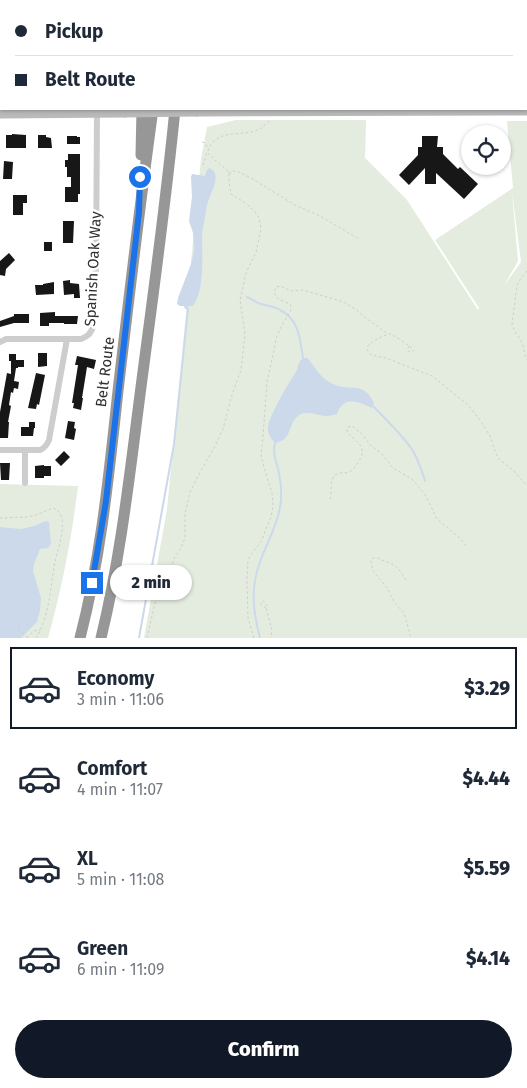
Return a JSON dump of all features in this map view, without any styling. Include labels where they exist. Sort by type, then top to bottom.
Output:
[{"type":"highway","points":[[139,212],[142,110]]},
{"type":"highway","name":"Belt Route","points":[[80,638],[86,615],[106,501],[139,212],[154,110]]},
{"type":"highway","points":[[101,638],[116,567],[128,490],[175,110]]},
{"type":"main road","points":[[0,114],[44,111],[125,113],[320,110],[527,111]]},
{"type":"street","name":"Spanish Oak Way","points":[[0,342],[6,339],[81,338],[89,334],[92,326],[96,275],[97,113]]},
{"type":"street","points":[[0,450],[42,449],[47,445],[67,339]]},
{"type":"street","points":[[25,450],[25,483]]},
{"type":"path","points":[[203,166],[210,144],[217,138],[259,129],[269,120]]},
{"type":"path","points":[[202,142],[208,148]]},
{"type":"path","points":[[147,638],[155,603],[169,581],[172,574],[173,560],[185,538],[185,514],[190,492],[223,429],[241,370],[245,334],[240,300],[246,273],[256,252],[261,229],[256,212],[231,194],[228,171],[207,152]]},
{"type":"path","points":[[229,175],[233,171],[244,174],[359,239]]},
{"type":"path","points":[[527,271],[519,281],[512,324],[513,330],[522,342],[527,360]]},
{"type":"path","points":[[254,638],[248,618],[248,561],[262,540],[269,524],[273,498],[262,462],[261,448],[264,436],[267,382],[277,336],[289,314],[291,306],[277,298],[276,287],[280,286],[291,291],[303,290],[338,300],[351,306],[388,334],[392,334],[409,346]]},
{"type":"path","points":[[388,334],[372,342],[367,350],[376,356],[432,376],[468,405],[490,436],[499,459],[513,470],[527,486]]},
{"type":"path","points":[[330,499],[334,476],[339,473],[348,473],[360,460],[362,450],[360,443],[347,432],[348,427],[352,426],[362,434],[371,446],[381,453],[393,468],[413,480],[426,496],[437,519],[467,547]]},
{"type":"path","points":[[0,518],[27,517],[53,508],[58,510],[61,517],[61,538],[49,601],[36,638]]},
{"type":"path","points":[[406,580],[395,566],[378,558],[373,558],[371,562],[373,571],[385,585],[394,602],[404,613],[411,638]]},
{"type":"path","points":[[266,608],[272,630],[272,638]]},
{"type":"path","points":[[14,630],[19,625]]},
{"type":"path","points":[[16,628],[27,638],[36,630],[40,630]]},
{"type":"shaded area","points":[[236,120],[366,120],[365,158],[407,200],[478,310],[479,308],[435,240],[513,188],[511,125],[507,125],[507,121],[527,121],[527,638],[144,638],[167,509],[201,159],[207,127]],"holes":[[[512,192],[521,262],[504,286],[518,261]]]},
{"type":"shaded area","points":[[0,484],[78,486],[66,562],[48,638],[0,638]]},
{"type":"water","points":[[209,168],[213,170],[216,178],[207,206],[202,232],[201,282],[197,299],[193,306],[188,306],[188,309],[185,309],[184,306],[177,304],[194,251],[193,233],[189,221],[192,197],[191,177],[192,174],[205,176]]},
{"type":"water","points":[[303,358],[307,358],[320,374],[331,383],[337,386],[365,391],[374,403],[372,408],[357,402],[347,402],[343,404],[337,414],[330,416],[301,414],[292,424],[285,439],[275,443],[269,433],[269,423]]},
{"type":"water","points":[[46,521],[49,522],[51,544],[48,548],[40,549],[33,571],[41,598],[37,622],[21,638],[0,638],[0,527],[21,529]]},
{"type":"building","points":[[6,135],[26,135],[26,148],[6,148]]},
{"type":"building","points":[[38,135],[46,135],[46,137],[51,138],[52,148],[38,148]]},
{"type":"building","points":[[67,136],[80,137],[80,144],[67,144]]},
{"type":"building","points":[[422,136],[438,136],[437,147],[443,147],[443,154],[458,169],[461,168],[461,175],[468,175],[478,184],[464,199],[436,173],[436,184],[425,184],[425,168],[409,185],[399,175],[418,155],[418,147],[422,147]]},
{"type":"building","points":[[68,154],[80,154],[80,194],[78,194],[78,202],[65,202],[65,187],[71,187],[71,177],[67,177],[67,167],[65,167],[65,160],[68,160]]},
{"type":"building","points":[[4,161],[13,162],[12,179],[3,179]]},
{"type":"building","points":[[13,195],[27,195],[27,203],[23,203],[23,215],[13,215]]},
{"type":"building","points":[[63,221],[74,221],[73,243],[63,243]]},
{"type":"building","points":[[44,242],[52,242],[52,251],[44,251]]},
{"type":"building","points":[[9,253],[15,260],[6,269],[5,276],[0,275],[0,261]]},
{"type":"building","points":[[70,280],[70,283],[79,284],[80,298],[74,298],[74,294],[64,295],[63,281]]},
{"type":"building","points":[[54,282],[54,294],[36,295],[35,285]]},
{"type":"building","points":[[55,312],[55,316],[78,316],[77,324],[49,323],[49,326],[40,326],[40,313]]},
{"type":"building","points":[[14,314],[29,314],[29,323],[14,323],[0,327],[0,321],[14,316]]},
{"type":"building","points":[[38,353],[47,353],[47,366],[38,367]]},
{"type":"building","points":[[9,354],[16,354],[16,360],[24,360],[24,367],[16,368],[14,381],[19,382],[18,389],[14,388],[13,393],[11,392],[8,438],[0,438],[0,412],[7,373],[11,374]]},
{"type":"building","points":[[77,356],[96,360],[94,369],[87,367],[81,410],[73,408],[74,403],[72,403],[78,365],[75,365]]},
{"type":"building","points":[[36,373],[45,375],[39,405],[37,404],[36,409],[28,408]]},
{"type":"building","points":[[68,421],[75,422],[74,440],[65,438]]},
{"type":"building","points":[[29,422],[35,422],[33,436],[21,436],[21,427],[29,427]]},
{"type":"building","points":[[64,451],[70,457],[61,466],[55,460]]},
{"type":"building","points":[[0,463],[10,463],[9,480],[1,480]]},
{"type":"building","points":[[35,466],[51,466],[51,476],[35,478]]},
{"type":"waterway","points":[[247,297],[278,309],[291,319],[298,330],[303,358]]},
{"type":"waterway","points":[[139,638],[174,444],[188,309]]},
{"type":"waterway","points":[[373,406],[409,445],[420,466],[425,481]]},
{"type":"waterway","points":[[260,638],[254,609],[255,581],[260,562],[276,522],[281,499],[280,477],[274,454],[275,443]]},
{"type":"route","points":[[92,583],[106,501],[139,212],[140,177]]}]
